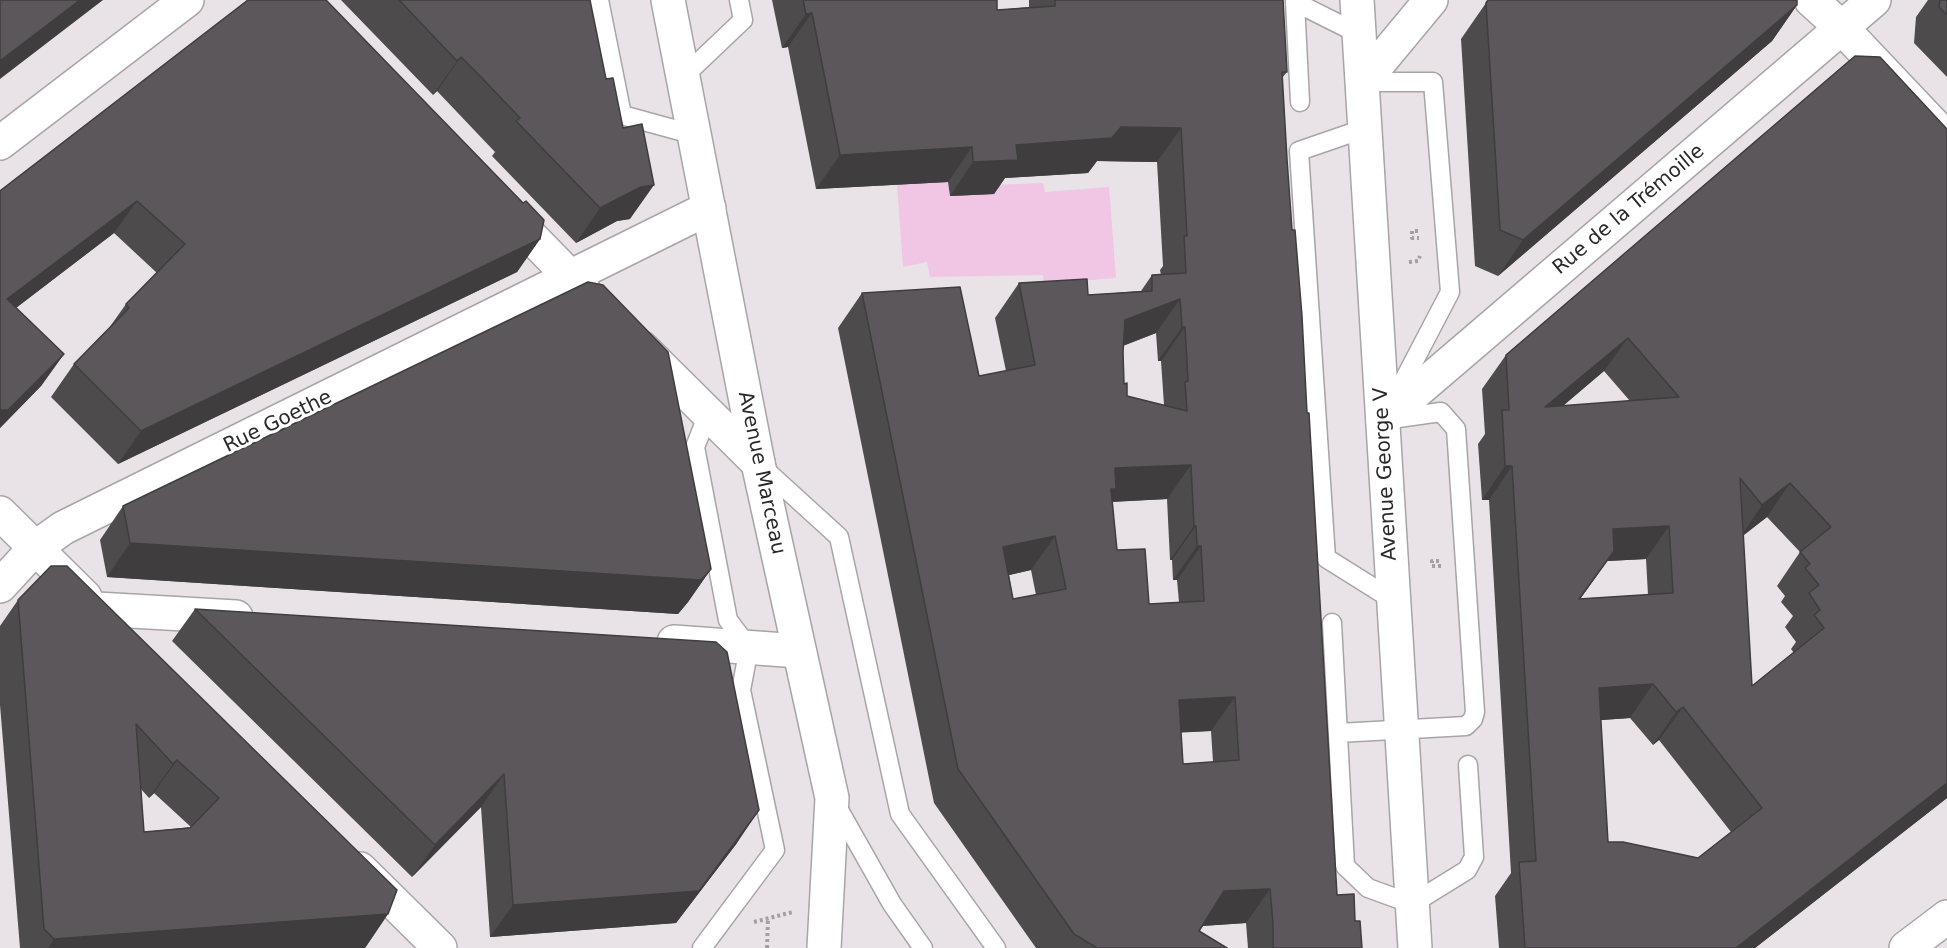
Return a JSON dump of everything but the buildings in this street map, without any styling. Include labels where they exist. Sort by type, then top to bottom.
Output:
[{"type":"street","points":[[0,143],[187,0]]},
{"type":"street","name":"Avenue Marceau","points":[[668,0],[758,463],[832,798],[824,948]]},
{"type":"street","name":"Avenue George V","points":[[1357,0],[1415,948]]},
{"type":"street","points":[[1362,82],[1431,0]]},
{"type":"street","points":[[1811,0],[1842,28],[1947,139]]},
{"type":"street","name":"Rue de la Trémoille","points":[[1383,420],[1875,0]]},
{"type":"street","points":[[490,193],[570,277],[758,463]]},
{"type":"street","name":"Rue Goethe","points":[[0,586],[34,548],[63,528],[709,208]]},
{"type":"street","points":[[0,513],[131,642]]},
{"type":"street","points":[[97,609],[260,619]]},
{"type":"street","points":[[644,640],[800,651]]},
{"type":"street","points":[[340,849],[440,948]]},
{"type":"street","points":[[1906,948],[1947,916]]},
{"type":"lane","points":[[599,0],[622,115],[695,135]]},
{"type":"lane","points":[[683,77],[742,20],[739,0]]},
{"type":"lane","points":[[1300,102],[1297,1],[1359,34]]},
{"type":"lane","points":[[1362,82],[1433,82],[1450,292],[1383,420]]},
{"type":"lane","points":[[1366,128],[1299,151],[1326,558],[1393,600]]},
{"type":"lane","points":[[1338,733],[1466,726],[1473,719],[1475,712],[1456,429],[1441,412],[1383,420]]},
{"type":"lane","points":[[702,948],[775,850],[741,690],[749,648],[729,620],[695,447],[708,414]]},
{"type":"lane","points":[[758,463],[839,537],[900,814],[996,948]]},
{"type":"lane","points":[[1332,622],[1345,866],[1368,888],[1412,904],[1467,870],[1474,857],[1468,765]]},
{"type":"lane","points":[[832,798],[892,904],[923,948]]},
{"type":"path","points":[[1420,238],[1412,238],[1412,231],[1422,231]]},
{"type":"path","points":[[1439,561],[1432,561],[1432,566],[1442,566]]},
{"type":"path","points":[[750,923],[798,911]]},
{"type":"path","points":[[767,948],[768,918]]},
{"type":"shaded area","points":[[948,181],[950,196],[993,185],[1043,183],[1045,192],[1109,187],[1116,278],[1044,284],[1043,275],[930,277],[927,262],[903,267],[897,184]]}]
